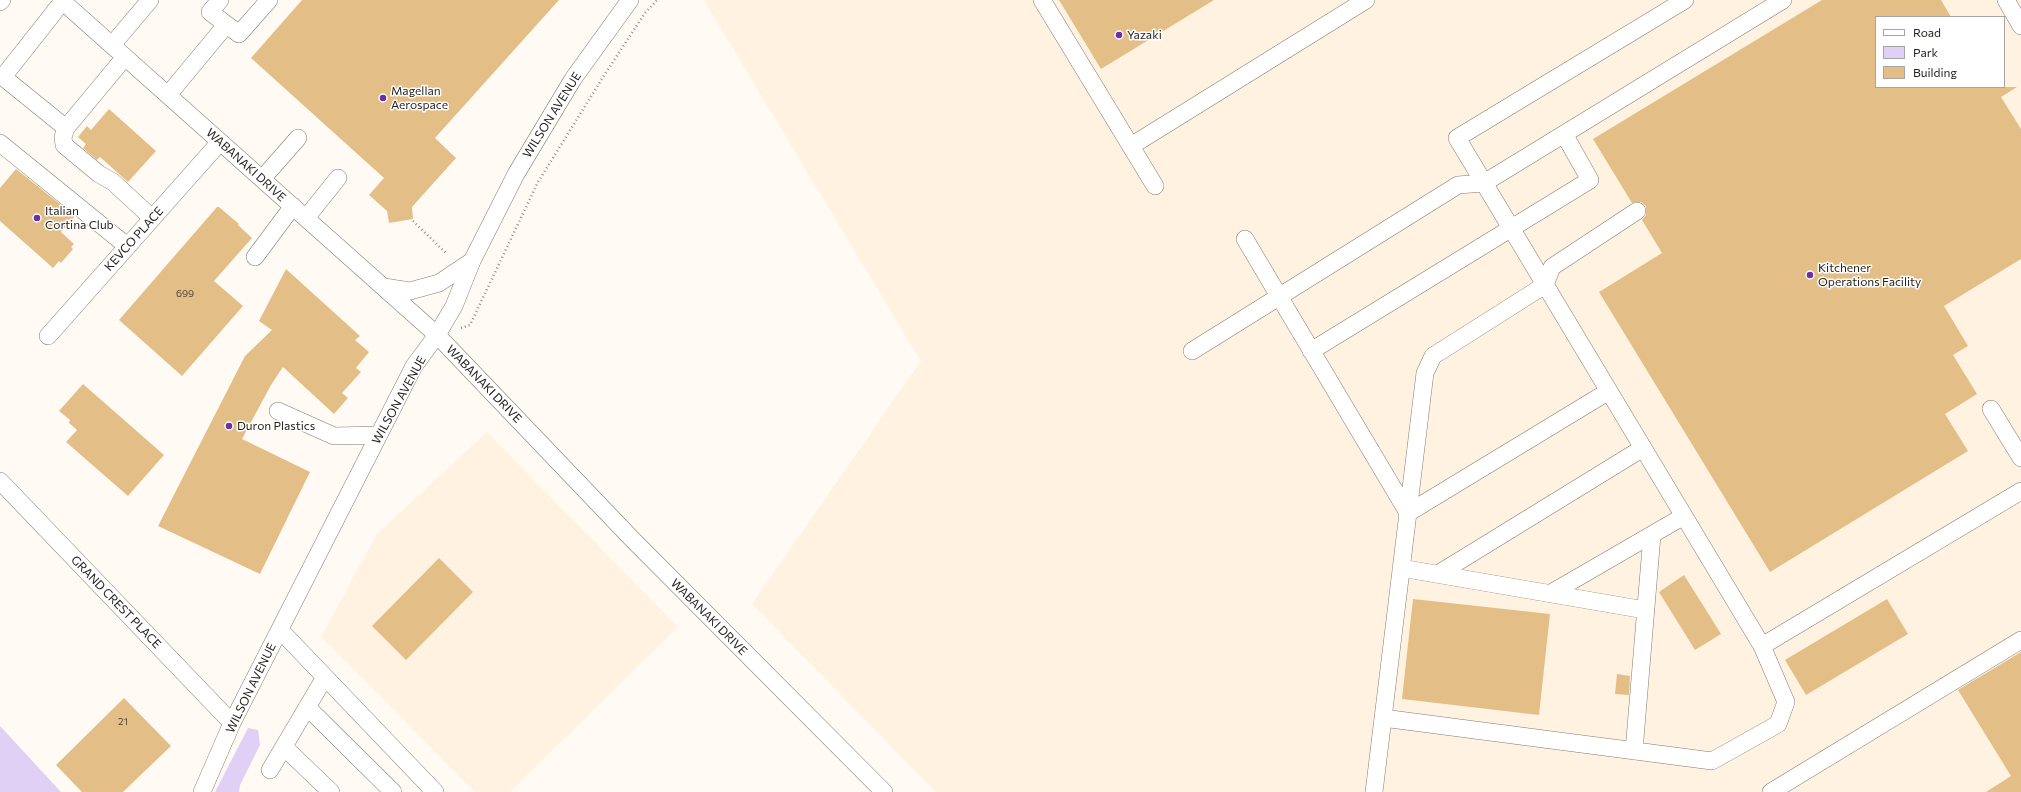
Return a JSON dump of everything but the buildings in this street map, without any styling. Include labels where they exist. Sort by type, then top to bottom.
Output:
[{"type":"street","points":[[220,0],[210,12],[239,34],[269,0]]},
{"type":"street","name":"WILSON AVENUE","points":[[202,792],[232,723],[414,366],[437,335],[454,306],[472,261],[516,174],[573,79],[630,0]]},
{"type":"street","points":[[1042,0],[1155,186]]},
{"type":"street","points":[[1131,146],[1366,0]]},
{"type":"street","points":[[1383,718],[1712,761],[1778,724],[1786,702],[1762,646],[1458,138],[1685,0]]},
{"type":"street","points":[[1192,351],[1458,185],[1484,183],[1783,0]]},
{"type":"street","points":[[2006,0],[2021,26]]},
{"type":"street","points":[[62,1],[3,77],[66,128]]},
{"type":"street","name":"WABANAKI DRIVE","points":[[62,1],[437,335],[632,539],[884,792]]},
{"type":"street","points":[[112,45],[149,1]]},
{"type":"street","points":[[168,95],[226,25]]},
{"type":"street","points":[[125,57],[66,128],[63,137],[64,145],[98,174],[113,182],[152,218]]},
{"type":"street","points":[[1312,351],[1590,180],[1564,134]]},
{"type":"street","points":[[262,179],[298,138]]},
{"type":"street","name":"KEVCO PLACE","points":[[48,336],[220,142]]},
{"type":"street","points":[[0,143],[127,246]]},
{"type":"street","points":[[306,218],[338,178]]},
{"type":"street","points":[[254,257],[293,206]]},
{"type":"street","points":[[1374,792],[1425,373],[1434,356],[1545,285],[1552,268],[1636,210]]},
{"type":"street","points":[[1245,239],[1408,513]]},
{"type":"street","points":[[384,287],[410,291],[439,283],[472,261]]},
{"type":"street","points":[[1408,513],[1609,391]]},
{"type":"street","points":[[1991,408],[2021,458]]},
{"type":"street","points":[[278,410],[334,436],[379,436]]},
{"type":"street","points":[[1438,574],[1643,448]]},
{"type":"street","name":"GRAND CREST PLACE","points":[[0,481],[232,723]]},
{"type":"street","points":[[1762,646],[2021,491]]},
{"type":"street","points":[[1551,593],[1684,516]]},
{"type":"street","points":[[1634,751],[1652,535]]},
{"type":"street","points":[[1401,568],[1645,610]]},
{"type":"street","points":[[280,630],[435,792]]},
{"type":"street","points":[[1771,792],[2021,640]]},
{"type":"street","points":[[270,770],[325,677]]},
{"type":"street","points":[[307,707],[393,792]]},
{"type":"street","points":[[284,747],[331,792]]},
{"type":"path","points":[[470,325],[538,182],[605,74],[645,13],[657,0]]},
{"type":"path","points":[[413,221],[447,254]]},
{"type":"shaded area","points":[[704,0],[2021,0],[2021,792],[936,792],[752,604],[921,361]]},
{"type":"shaded area","points":[[487,432],[678,627],[510,792],[475,792],[321,637],[377,534]]},
{"type":"green space","points":[[0,726],[61,792],[0,792]]},
{"type":"green space","points":[[248,728],[258,730],[260,745],[240,785],[239,792],[215,792]]},
{"type":"place","name":"Yazaki","points":[[1119,35]]},
{"type":"place","name":"Magellan Aerospace","points":[[383,98]]},
{"type":"place","name":"Italian Cortina Club","points":[[37,218]]},
{"type":"place","name":"Kitchener Operations Facility","points":[[1810,275]]},
{"type":"place","name":"Duron Plastics","points":[[229,426]]}]
